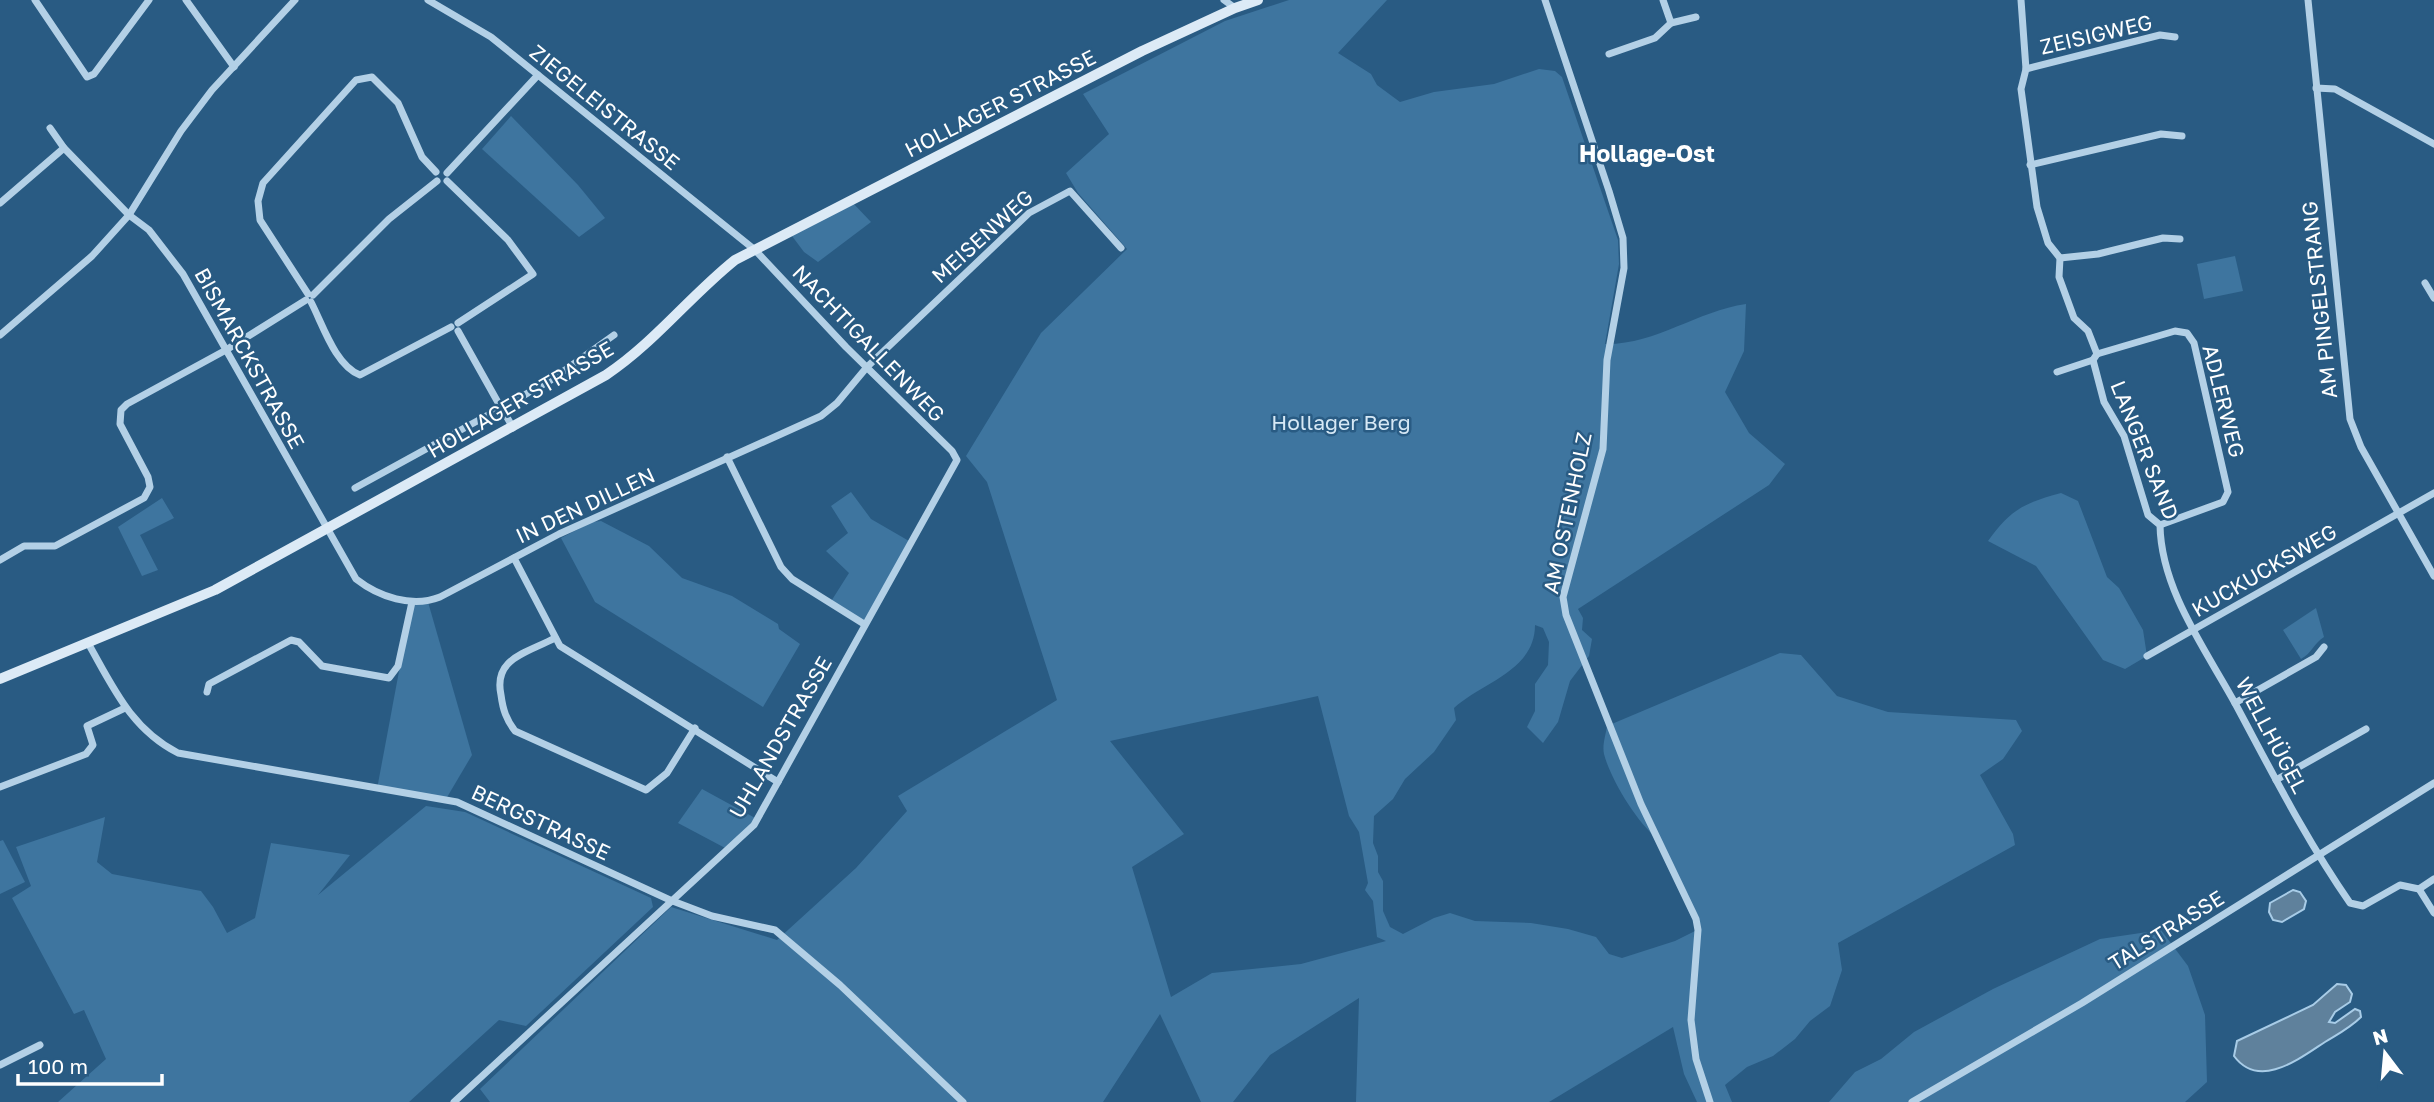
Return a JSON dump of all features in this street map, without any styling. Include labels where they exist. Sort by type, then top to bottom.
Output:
[{"type":"main road","name":"HOLLAGER STRASSE","points":[[0,679],[215,590],[327,530],[513,428],[629,359],[710,280],[755,250],[1142,51],[1258,0]]},
{"type":"street","points":[[35,0],[87,77],[94,74],[149,0]]},
{"type":"street","points":[[186,0],[234,66]]},
{"type":"street","points":[[0,335],[92,256],[129,215],[181,131],[234,66],[295,0]]},
{"type":"street","name":"ZIEGELEISTRASSE","points":[[428,0],[491,37],[755,250]]},
{"type":"street","points":[[1224,0],[1235,8]]},
{"type":"street","name":"AM OSTENHOLZ","points":[[1545,0],[1616,214],[1623,238],[1624,268],[1607,360],[1603,450],[1563,597],[1566,615],[1609,728],[1696,919],[1691,1020],[1696,1059],[1710,1102]]},
{"type":"street","points":[[1663,0],[1671,23]]},
{"type":"street","name":"LANGER SAND","points":[[2021,0],[2026,69],[2021,89],[2031,165],[2048,243],[2060,258],[2059,277],[2074,318],[2088,331],[2104,402],[2124,436],[2148,515],[2160,525],[2160,545],[2194,631]]},
{"type":"street","name":"AM PINGELSTRANG","points":[[2308,0],[2350,419],[2361,447],[2434,576]]},
{"type":"street","points":[[1609,54],[1655,38],[1671,23],[1696,17]]},
{"type":"street","name":"ZEISIGWEG","points":[[2026,69],[2160,35],[2175,37]]},
{"type":"street","points":[[0,560],[24,546],[55,546],[144,498],[149,487],[149,477],[120,424],[121,410],[127,404],[226,350],[310,298],[389,219],[437,181],[447,177],[538,75]]},
{"type":"street","points":[[436,172],[442,170],[508,240],[533,274],[456,327],[360,375],[351,371],[341,359],[310,298],[260,220],[258,201],[263,183],[356,80],[372,76],[398,103],[422,157],[436,172],[437,181]]},
{"type":"street","points":[[2316,88],[2335,89],[2434,144]]},
{"type":"street","name":"BISMARCKSTRASSE","points":[[50,128],[64,148],[129,215],[149,230],[169,254],[327,530]]},
{"type":"street","points":[[2031,165],[2161,134],[2182,136]]},
{"type":"street","points":[[0,202],[64,148]]},
{"type":"street","name":"MEISENWEG","points":[[866,367],[1029,213],[1062,194],[1070,191],[1121,248]]},
{"type":"street","points":[[2060,258],[2098,254],[2163,238],[2179,239]]},
{"type":"street","name":"NACHTIGALLENWEG","points":[[755,250],[957,460]]},
{"type":"street","points":[[2425,283],[2434,298]]},
{"type":"street","points":[[456,327],[513,428]]},
{"type":"street","name":"ADLERWEG","points":[[2095,357],[2175,331],[2187,333],[2194,343],[2228,492],[2223,502],[2160,525]]},
{"type":"street","points":[[355,488],[551,380],[614,335]]},
{"type":"street","name":"LANGER SAND","points":[[2057,372],[2095,357]]},
{"type":"street","name":"IN DEN DILLEN","points":[[327,530],[356,579],[380,595],[412,602],[428,602],[727,457],[821,416],[836,403],[866,367]]},
{"type":"street","points":[[727,457],[781,567],[792,579],[864,624]]},
{"type":"street","name":"UHLANDSTRASSE","points":[[454,1102],[754,825],[957,460]]},
{"type":"street","name":"KUCKUCKSWEG","points":[[2147,656],[2434,493]]},
{"type":"street","points":[[514,558],[560,646],[778,782]]},
{"type":"street","points":[[206,692],[209,684],[291,640],[299,642],[322,666],[389,678],[398,666],[412,602]]},
{"type":"street","name":"WELLHÜGEL","points":[[2194,631],[2318,856],[2350,903],[2363,906],[2400,884],[2419,888]]},
{"type":"street","points":[[555,638],[509,662],[500,670],[498,680],[505,717],[515,731],[646,790],[667,773],[695,728]]},
{"type":"street","name":"BERGSTRASSE","points":[[88,643],[125,708],[152,738],[177,753],[457,802],[670,900],[712,916],[775,930],[840,985],[963,1102]]},
{"type":"street","points":[[2235,703],[2316,657],[2324,647]]},
{"type":"street","points":[[0,788],[86,754],[93,745],[87,726],[125,708]]},
{"type":"street","points":[[2276,780],[2366,729]]},
{"type":"street","name":"TALSTRASSE","points":[[1912,1102],[2082,1003],[2434,783]]},
{"type":"street","points":[[2434,879],[2419,888],[2434,913]]},
{"type":"street","points":[[0,1065],[40,1045]]},
{"type":"green space","name":"Hollager Berg","points":[[1289,0],[1387,0],[1338,53],[1371,74],[1377,85],[1400,102],[1434,92],[1494,84],[1539,69],[1555,71],[1562,77],[1618,240],[1619,264],[1605,344],[1623,343],[1659,334],[1710,313],[1746,304],[1744,351],[1725,392],[1749,433],[1785,464],[1769,485],[1578,609],[1583,618],[1582,630],[1592,639],[1589,656],[1570,681],[1558,722],[1543,743],[1527,727],[1535,711],[1535,684],[1548,665],[1549,642],[1543,628],[1535,625],[1533,641],[1517,665],[1454,708],[1456,720],[1434,752],[1405,779],[1393,799],[1374,816],[1373,843],[1378,856],[1378,872],[1383,881],[1383,911],[1390,927],[1403,934],[1450,913],[1475,921],[1531,923],[1596,937],[1609,954],[1622,958],[1675,941],[1697,930],[1657,838],[1633,811],[1607,764],[1604,743],[1607,726],[1780,653],[1801,655],[1837,696],[1888,712],[2016,720],[2022,731],[2003,759],[1980,775],[2013,834],[2015,845],[1838,943],[1842,970],[1830,1006],[1773,1056],[1747,1067],[1725,1085],[1732,1102],[1697,1102],[1684,1074],[1673,1027],[1549,1102],[1356,1102],[1359,998],[1270,1055],[1233,1102],[1201,1102],[1160,1014],[1103,1102],[490,1102],[480,1089],[671,907],[777,940],[856,868],[907,811],[898,796],[1057,700],[987,482],[966,456],[1041,333],[1127,249],[1078,193],[1066,173],[1109,134],[1083,94],[1225,21]],"holes":[[[1318,696],[1349,816],[1359,832],[1368,883],[1365,890],[1373,901],[1377,937],[1386,941],[1301,964],[1212,973],[1171,997],[1132,867],[1184,834],[1110,741]]]},
{"type":"green space","points":[[511,116],[578,185],[605,218],[579,237],[482,149]]},
{"type":"green space","points":[[851,201],[871,222],[818,262],[804,252],[789,232]]},
{"type":"green space","points":[[2235,256],[2243,291],[2204,299],[2197,264]]},
{"type":"green space","points":[[851,492],[871,519],[909,541],[864,624],[830,603],[849,573],[826,551],[848,533],[831,506]]},
{"type":"green space","points":[[2061,493],[2078,501],[2107,577],[2119,588],[2143,630],[2147,656],[2125,669],[2103,660],[2036,566],[1988,541],[2003,522],[2019,509]]},
{"type":"green space","points":[[162,498],[174,518],[140,535],[158,570],[142,576],[118,527]]},
{"type":"green space","points":[[601,521],[649,546],[682,578],[732,596],[778,624],[779,629],[800,644],[763,707],[595,602],[561,538],[592,522]]},
{"type":"green space","points":[[412,602],[428,602],[472,755],[446,799],[377,789]]},
{"type":"green space","points":[[2316,608],[2324,637],[2301,659],[2283,630]]},
{"type":"green space","points":[[702,789],[757,819],[727,849],[678,823]]},
{"type":"green space","points":[[426,806],[465,812],[651,898],[653,907],[526,1026],[499,1020],[409,1102],[58,1102],[106,1059],[84,1010],[74,1014],[12,898],[31,886],[16,847],[105,817],[97,862],[112,874],[201,891],[227,933],[255,918],[271,843],[350,855],[318,895]]},
{"type":"green space","points":[[3,840],[25,882],[0,894],[0,841]]},
{"type":"green space","points":[[2161,930],[2188,966],[2205,1015],[2207,1082],[2185,1102],[1829,1102],[1855,1072],[1881,1059],[1914,1032],[1993,989],[2100,939]]},
{"type":"shaded area","points":[[2293,890],[2300,892],[2306,901],[2304,909],[2282,922],[2273,920],[2269,912],[2270,903]]},
{"type":"shaded area","points":[[2337,984],[2346,985],[2352,994],[2350,1002],[2335,1012],[2329,1022],[2335,1023],[2355,1009],[2360,1011],[2361,1017],[2348,1028],[2291,1063],[2267,1071],[2255,1071],[2244,1066],[2234,1056],[2237,1041],[2313,1005]]},
{"type":"district","name":"Hollage-Ost","points":[[1647,153]]}]
